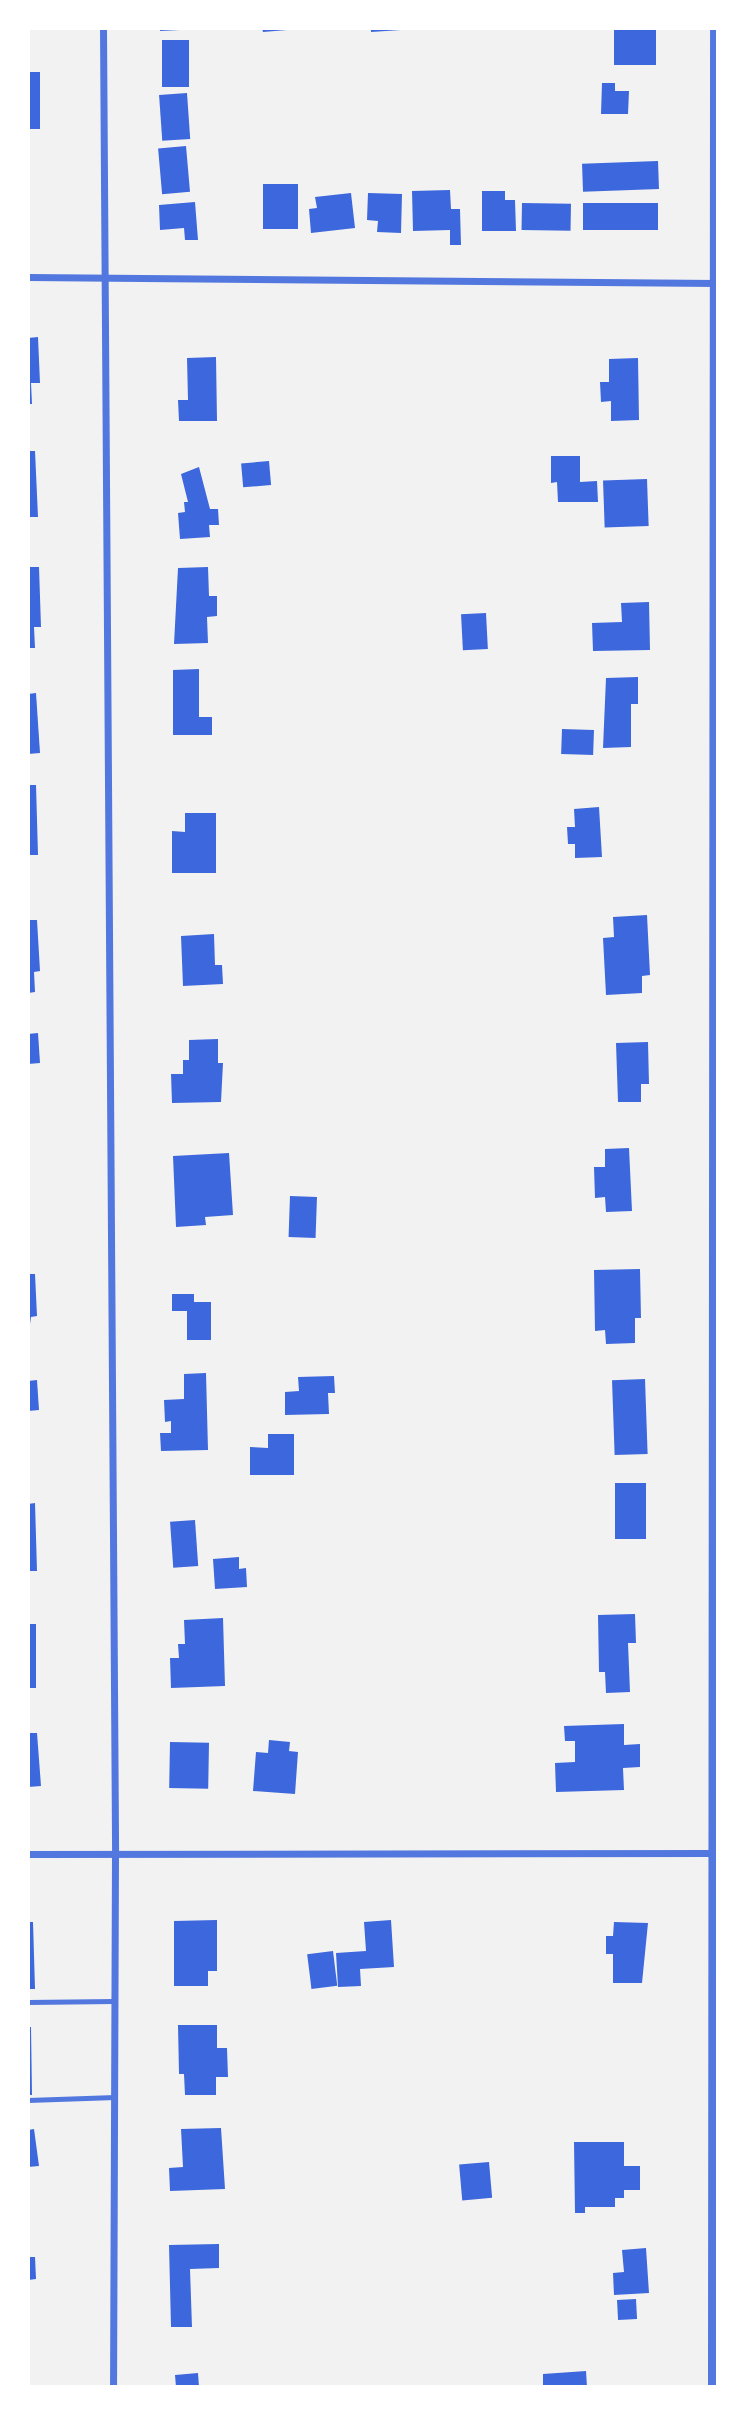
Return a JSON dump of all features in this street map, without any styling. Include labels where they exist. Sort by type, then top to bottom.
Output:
[{"type":"street","points":[[103,28],[115,1854],[113,2387]]},
{"type":"street","points":[[713,2387],[716,1853],[715,28]]},
{"type":"street","points":[[28,277],[716,283]]},
{"type":"street","points":[[28,1854],[716,1853]]},
{"type":"lane","points":[[28,2003],[114,2001]]},
{"type":"lane","points":[[28,2100],[115,2096]]},
{"type":"building","points":[[160,28],[180,28],[180,30],[160,31]]},
{"type":"building","points":[[262,28],[287,28],[287,30],[263,32]]},
{"type":"building","points":[[371,28],[401,28],[401,30],[371,32]]},
{"type":"building","points":[[614,28],[656,28],[656,65],[614,65]]},
{"type":"building","points":[[162,40],[189,40],[189,87],[162,87]]},
{"type":"building","points":[[28,72],[40,72],[40,129],[28,129]]},
{"type":"building","points":[[602,83],[615,83],[615,91],[629,91],[628,114],[601,114]]},
{"type":"building","points":[[187,93],[190,139],[162,141],[159,95]]},
{"type":"building","points":[[186,146],[190,192],[162,194],[158,148]]},
{"type":"building","points":[[658,161],[659,189],[583,192],[582,164]]},
{"type":"building","points":[[263,184],[298,184],[298,229],[263,229]]},
{"type":"building","points":[[450,190],[451,209],[460,209],[461,245],[450,245],[450,230],[413,231],[412,191]]},
{"type":"building","points":[[482,191],[505,191],[505,200],[515,200],[516,231],[482,231]]},
{"type":"building","points":[[351,193],[355,228],[311,233],[309,209],[317,208],[315,197]]},
{"type":"building","points":[[368,193],[402,194],[401,233],[377,232],[378,221],[367,220]]},
{"type":"building","points":[[195,202],[198,240],[185,240],[184,228],[160,230],[159,205]]},
{"type":"building","points":[[522,203],[571,204],[571,231],[522,230]]},
{"type":"building","points":[[583,203],[658,203],[658,230],[583,230]]},
{"type":"building","points":[[38,337],[40,383],[31,383],[32,404],[28,404],[28,338]]},
{"type":"building","points":[[216,357],[217,421],[179,421],[178,400],[188,400],[187,358]]},
{"type":"building","points":[[638,358],[639,420],[611,421],[611,401],[601,402],[600,382],[609,382],[609,359]]},
{"type":"building","points":[[28,451],[35,451],[38,517],[28,517]]},
{"type":"building","points":[[551,456],[580,456],[580,482],[597,481],[598,502],[558,502],[557,482],[551,483]]},
{"type":"building","points":[[269,461],[271,485],[243,487],[241,463]]},
{"type":"building","points":[[199,467],[210,509],[218,509],[219,525],[209,525],[210,537],[180,539],[178,513],[185,512],[184,502],[188,502],[181,474]]},
{"type":"building","points":[[647,479],[649,526],[605,528],[603,481]]},
{"type":"building","points":[[28,567],[39,567],[41,627],[34,627],[35,648],[28,648]]},
{"type":"building","points":[[208,567],[209,596],[217,596],[217,616],[207,617],[208,643],[174,644],[178,568]]},
{"type":"building","points":[[649,602],[650,650],[593,651],[592,623],[622,622],[621,603]]},
{"type":"building","points":[[486,613],[488,649],[463,650],[461,614]]},
{"type":"building","points":[[199,669],[199,717],[212,717],[212,735],[173,735],[173,670]]},
{"type":"building","points":[[638,677],[638,704],[631,704],[631,747],[603,748],[606,678]]},
{"type":"building","points":[[36,693],[40,753],[28,754],[28,694]]},
{"type":"building","points":[[562,729],[594,730],[593,755],[561,754]]},
{"type":"building","points":[[28,785],[36,785],[38,855],[28,855]]},
{"type":"building","points":[[599,807],[602,857],[575,858],[575,844],[568,844],[567,827],[575,827],[574,809]]},
{"type":"building","points":[[185,813],[216,813],[216,873],[172,873],[172,831],[185,832]]},
{"type":"building","points":[[647,915],[650,975],[642,976],[642,993],[606,995],[603,938],[614,937],[613,917]]},
{"type":"building","points":[[28,920],[37,920],[40,971],[34,972],[35,992],[28,993]]},
{"type":"building","points":[[214,934],[215,965],[222,965],[223,984],[183,986],[181,936]]},
{"type":"building","points":[[38,1033],[40,1063],[28,1064],[28,1034]]},
{"type":"building","points":[[218,1039],[218,1063],[223,1063],[221,1102],[172,1103],[171,1074],[183,1074],[183,1060],[189,1060],[189,1040]]},
{"type":"building","points":[[648,1042],[649,1084],[641,1084],[641,1102],[618,1102],[616,1043]]},
{"type":"building","points":[[629,1148],[632,1211],[606,1212],[605,1197],[595,1198],[594,1167],[605,1167],[605,1149]]},
{"type":"building","points":[[229,1153],[233,1215],[205,1217],[206,1225],[176,1227],[173,1156]]},
{"type":"building","points":[[290,1196],[317,1197],[316,1238],[289,1237]]},
{"type":"building","points":[[640,1269],[641,1318],[635,1318],[635,1343],[606,1344],[605,1330],[595,1331],[594,1270]]},
{"type":"building","points":[[28,1274],[35,1274],[37,1316],[31,1317],[28,1338]]},
{"type":"building","points":[[172,1294],[194,1294],[194,1302],[211,1302],[211,1340],[187,1340],[187,1311],[172,1311]]},
{"type":"building","points":[[206,1373],[208,1450],[161,1451],[160,1433],[171,1433],[171,1421],[165,1422],[164,1400],[184,1399],[184,1374]]},
{"type":"building","points":[[334,1376],[335,1393],[328,1393],[329,1414],[285,1415],[285,1392],[299,1391],[298,1377]]},
{"type":"building","points":[[645,1379],[648,1454],[615,1455],[612,1380]]},
{"type":"building","points":[[37,1380],[39,1410],[28,1411],[28,1381]]},
{"type":"building","points":[[268,1434],[294,1434],[294,1475],[250,1475],[250,1447],[268,1448]]},
{"type":"building","points":[[615,1483],[646,1483],[646,1539],[615,1539]]},
{"type":"building","points":[[35,1503],[37,1571],[28,1571],[28,1504]]},
{"type":"building","points":[[195,1520],[198,1566],[173,1568],[170,1522]]},
{"type":"building","points":[[239,1557],[239,1569],[246,1568],[247,1587],[215,1589],[213,1559]]},
{"type":"building","points":[[635,1614],[636,1643],[628,1643],[630,1692],[606,1693],[605,1672],[599,1672],[598,1615]]},
{"type":"building","points":[[223,1618],[225,1686],[171,1688],[170,1658],[179,1658],[178,1644],[185,1644],[184,1620]]},
{"type":"building","points":[[28,1624],[36,1624],[36,1688],[28,1688]]},
{"type":"building","points":[[624,1724],[624,1745],[640,1744],[640,1767],[623,1768],[624,1790],[556,1792],[555,1763],[575,1762],[575,1741],[565,1741],[564,1726]]},
{"type":"building","points":[[28,1733],[37,1733],[41,1786],[28,1787]]},
{"type":"building","points":[[269,1740],[290,1742],[289,1751],[298,1752],[295,1794],[253,1791],[256,1752],[268,1753]]},
{"type":"building","points":[[170,1742],[209,1743],[208,1789],[169,1788]]},
{"type":"building","points":[[217,1920],[217,1971],[208,1971],[208,1986],[174,1986],[174,1921]]},
{"type":"building","points":[[391,1920],[394,1967],[360,1969],[361,1986],[338,1987],[336,1953],[366,1951],[364,1922]]},
{"type":"building","points":[[28,1922],[33,1922],[35,1989],[28,1989]]},
{"type":"building","points":[[614,1922],[648,1923],[642,1983],[613,1983],[613,1954],[606,1954],[606,1936],[613,1936]]},
{"type":"building","points":[[333,1951],[337,1986],[311,1989],[307,1954]]},
{"type":"building","points":[[178,2025],[217,2025],[217,2048],[227,2048],[228,2077],[216,2077],[216,2095],[185,2095],[184,2074],[179,2074]]},
{"type":"building","points":[[28,2027],[31,2027],[32,2095],[28,2095]]},
{"type":"building","points":[[221,2128],[225,2189],[170,2191],[169,2168],[183,2167],[181,2129]]},
{"type":"building","points":[[34,2129],[39,2166],[28,2167],[28,2130]]},
{"type":"building","points":[[574,2142],[624,2142],[624,2166],[640,2166],[640,2190],[624,2190],[624,2198],[615,2198],[615,2207],[585,2207],[585,2213],[575,2213]]},
{"type":"building","points":[[489,2162],[492,2198],[462,2200],[459,2165]]},
{"type":"building","points":[[219,2244],[219,2268],[190,2269],[192,2327],[171,2327],[169,2245]]},
{"type":"building","points":[[646,2248],[649,2293],[614,2295],[613,2273],[624,2272],[622,2250]]},
{"type":"building","points":[[28,2257],[35,2257],[36,2279],[28,2280]]},
{"type":"building","points":[[636,2299],[637,2319],[618,2320],[617,2300]]},
{"type":"building","points":[[586,2371],[587,2387],[543,2387],[543,2374]]},
{"type":"building","points":[[198,2373],[199,2387],[176,2387],[175,2375]]}]
